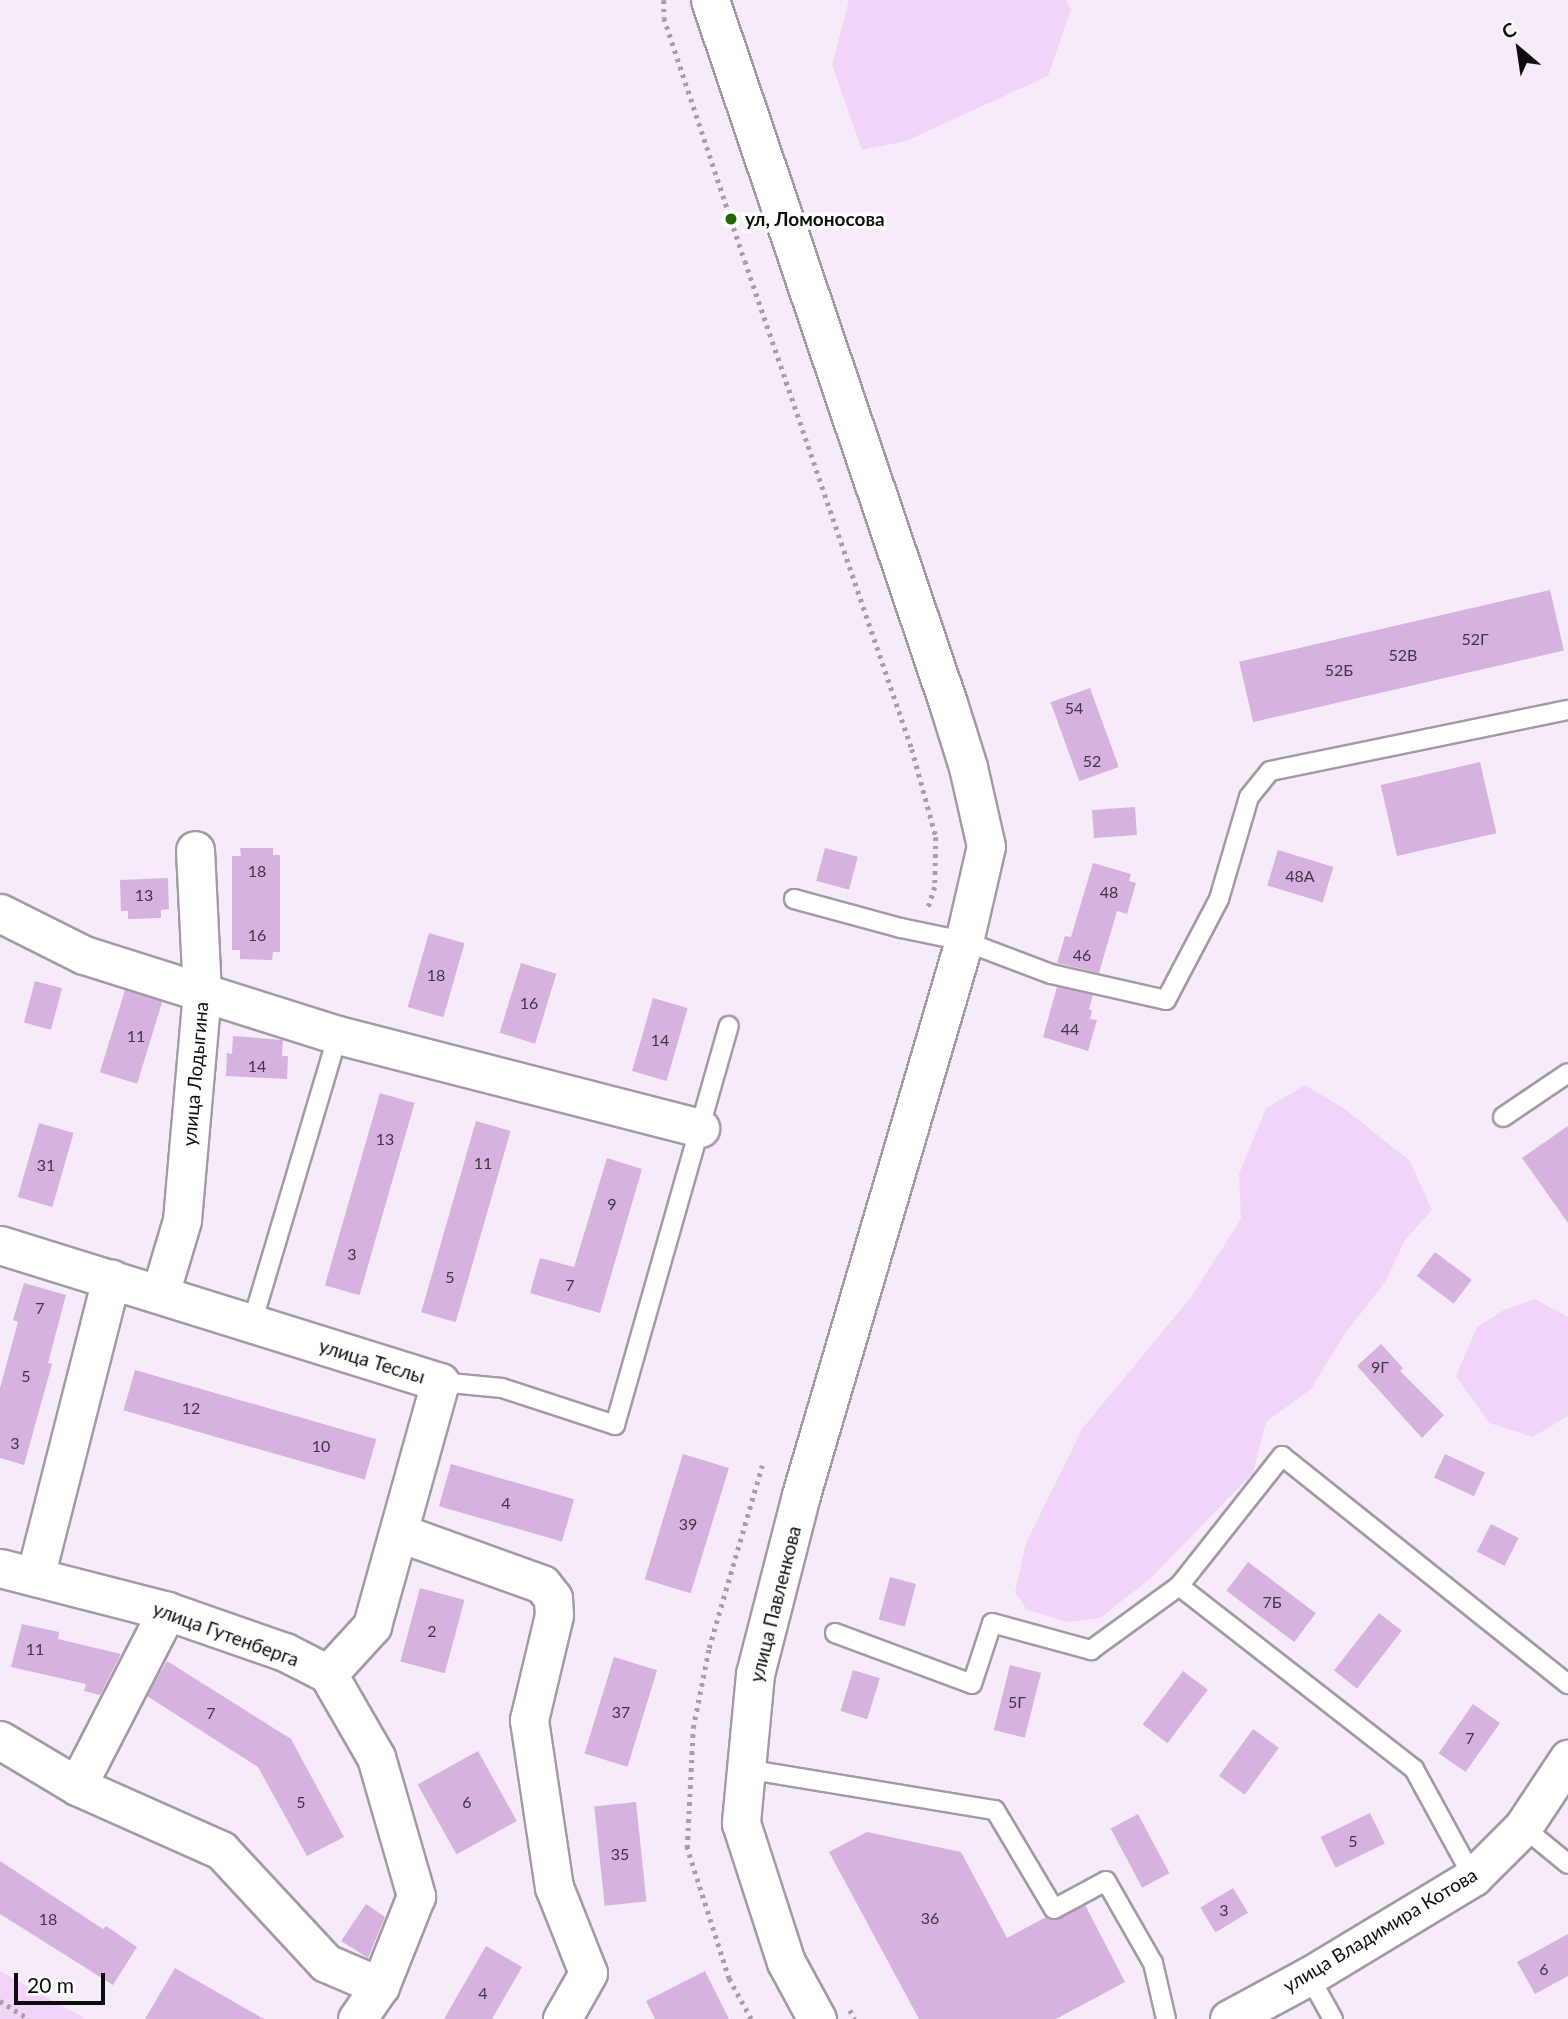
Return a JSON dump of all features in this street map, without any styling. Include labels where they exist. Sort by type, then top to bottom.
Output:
[{"type":"street","name":"улица Павленкова","points":[[710,0],[968,768],[986,846],[964,941],[835,1390],[801,1495],[755,1674],[741,1823],[786,1962],[817,2019]]},
{"type":"street","name":"улица Лодыгина","points":[[160,1294],[182,1220],[202,993],[195,850]]},
{"type":"street","points":[[0,914],[84,955],[338,1035],[700,1128]]},
{"type":"street","name":"улица Теслы","points":[[0,1245],[440,1382],[372,1626],[328,1674]]},
{"type":"street","points":[[35,1577],[111,1279]]},
{"type":"street","points":[[400,1533],[542,1584],[553,1598],[554,1615],[529,1720],[554,1887],[588,1973],[562,2019]]},
{"type":"street","name":"улица Гутенберга","points":[[0,1568],[167,1611],[285,1652],[328,1674]]},
{"type":"street","points":[[77,1786],[167,1611]]},
{"type":"street","points":[[328,1674],[376,1757],[416,1896],[380,1986],[357,2019]]},
{"type":"street","points":[[0,1740],[77,1786],[222,1850],[326,1963],[380,1986]]},
{"type":"street","name":"улица Владимира Котова","points":[[1230,2019],[1309,1976],[1473,1878],[1523,1827],[1568,1759]]},
{"type":"lane","points":[[793,899],[964,941],[1051,974],[1166,1000],[1219,899],[1249,797],[1270,771],[1568,710]]},
{"type":"lane","points":[[440,1382],[502,1388],[615,1425],[729,1026]]},
{"type":"lane","points":[[252,1323],[338,1035]]},
{"type":"lane","points":[[1503,1117],[1568,1073]]},
{"type":"lane","points":[[835,1633],[972,1684],[992,1623],[1091,1650],[1179,1586],[1282,1456],[1568,1684]]},
{"type":"lane","points":[[1179,1586],[1414,1769],[1473,1878]]},
{"type":"lane","points":[[746,1769],[995,1810],[1054,1909],[1106,1881],[1153,1963],[1166,2019]]},
{"type":"lane","points":[[1523,1827],[1568,1864]]},
{"type":"lane","points":[[1309,1976],[1333,2019]]},
{"type":"path","points":[[664,0],[664,18],[912,749],[926,799],[936,837],[935,887],[920,932]]},
{"type":"path","points":[[0,2000],[29,2019]]},
{"type":"shaded area","points":[[849,0],[1066,0],[1071,9],[1048,76],[906,141],[862,150],[832,65]]},
{"type":"shaded area","points":[[1305,1085],[1345,1109],[1410,1161],[1432,1210],[1405,1240],[1385,1282],[1344,1335],[1311,1389],[1266,1422],[1253,1473],[1151,1578],[1100,1618],[1068,1622],[1027,1610],[1015,1592],[1026,1543],[1082,1429],[1191,1297],[1241,1219],[1239,1174],[1266,1108]]},
{"type":"shaded area","points":[[1535,1299],[1568,1317],[1568,1416],[1533,1437],[1489,1423],[1456,1376],[1477,1327],[1504,1310]]},
{"type":"shaded area","points":[[0,1971],[86,2019],[0,2019]]},
{"type":"building","points":[[1550,590],[1564,650],[1253,722],[1239,662]]},
{"type":"building","points":[[1090,688],[1119,767],[1079,781],[1051,702]]},
{"type":"building","points":[[1480,762],[1496,833],[1397,856],[1381,785]]},
{"type":"building","points":[[1135,807],[1137,835],[1094,838],[1092,810]]},
{"type":"building","points":[[240,848],[273,848],[273,855],[280,855],[280,952],[273,952],[272,960],[240,959],[240,950],[232,950],[232,856],[241,856]]},
{"type":"building","points":[[825,848],[858,857],[849,890],[816,881]]},
{"type":"building","points":[[1278,850],[1333,867],[1323,902],[1267,885]]},
{"type":"building","points":[[1093,863],[1131,874],[1129,881],[1136,883],[1127,914],[1117,911],[1099,973],[1057,963],[1065,936],[1071,937]]},
{"type":"building","points":[[168,878],[169,909],[161,910],[161,918],[128,919],[128,911],[121,911],[120,880]]},
{"type":"building","points":[[429,933],[465,943],[443,1017],[408,1007]]},
{"type":"building","points":[[521,963],[556,974],[535,1044],[500,1033]]},
{"type":"building","points":[[35,981],[62,988],[51,1030],[24,1023]]},
{"type":"building","points":[[1057,987],[1093,995],[1089,1009],[1092,1011],[1090,1019],[1097,1020],[1088,1051],[1043,1037]]},
{"type":"building","points":[[125,990],[162,1001],[137,1084],[100,1072]]},
{"type":"building","points":[[653,998],[688,1008],[667,1081],[632,1071]]},
{"type":"building","points":[[233,1036],[283,1040],[282,1056],[288,1056],[287,1079],[226,1076],[227,1053],[232,1054]]},
{"type":"building","points":[[380,1093],[415,1103],[359,1295],[325,1285]]},
{"type":"building","points":[[476,1121],[511,1131],[456,1322],[421,1312]]},
{"type":"building","points":[[39,1123],[74,1133],[52,1207],[18,1197]]},
{"type":"building","points":[[1568,1126],[1568,1223],[1522,1158]]},
{"type":"building","points":[[607,1158],[642,1169],[600,1313],[530,1293],[540,1258],[574,1267]]},
{"type":"building","points":[[1435,1252],[1472,1280],[1454,1304],[1417,1276]]},
{"type":"building","points":[[24,1283],[66,1295],[48,1363],[52,1364],[24,1465],[0,1458],[0,1388],[18,1322],[13,1320]]},
{"type":"building","points":[[1381,1344],[1403,1368],[1400,1371],[1444,1415],[1422,1438],[1357,1366]]},
{"type":"building","points":[[135,1370],[376,1439],[365,1480],[123,1410]]},
{"type":"building","points":[[683,1454],[729,1468],[691,1593],[645,1579]]},
{"type":"building","points":[[1445,1454],[1485,1473],[1474,1496],[1434,1478]]},
{"type":"building","points":[[451,1464],[574,1499],[562,1542],[439,1506]]},
{"type":"building","points":[[1491,1524],[1519,1538],[1505,1566],[1477,1552]]},
{"type":"building","points":[[1248,1562],[1316,1613],[1294,1642],[1226,1591]]},
{"type":"building","points":[[890,1577],[916,1584],[905,1626],[879,1620]]},
{"type":"building","points":[[420,1588],[464,1600],[445,1673],[400,1661]]},
{"type":"building","points":[[1379,1613],[1402,1631],[1357,1688],[1334,1671]]},
{"type":"building","points":[[22,1624],[59,1632],[58,1639],[121,1654],[100,1695],[84,1691],[86,1684],[11,1667]]},
{"type":"building","points":[[614,1657],[657,1670],[628,1767],[584,1754]]},
{"type":"building","points":[[167,1661],[291,1739],[344,1837],[307,1856],[258,1767],[147,1696]]},
{"type":"building","points":[[1010,1665],[1041,1673],[1025,1738],[994,1730]]},
{"type":"building","points":[[853,1670],[880,1678],[867,1719],[840,1711]]},
{"type":"building","points":[[1183,1671],[1208,1690],[1167,1743],[1143,1725]]},
{"type":"building","points":[[1473,1704],[1500,1723],[1466,1772],[1439,1753]]},
{"type":"building","points":[[1253,1729],[1279,1748],[1245,1795],[1219,1776]]},
{"type":"building","points":[[478,1751],[517,1821],[456,1854],[418,1784]]},
{"type":"building","points":[[636,1802],[646,1901],[605,1906],[594,1806]]},
{"type":"building","points":[[1370,1813],[1385,1844],[1335,1868],[1321,1837]]},
{"type":"building","points":[[1138,1814],[1169,1873],[1142,1888],[1111,1829]]},
{"type":"building","points":[[867,1832],[961,1852],[1007,1938],[1046,1917],[1059,1919],[1085,1905],[1125,1982],[1056,2019],[919,2019],[829,1852]]},
{"type":"building","points":[[0,1861],[103,1929],[106,1926],[137,1947],[113,1985],[0,1914]]},
{"type":"building","points":[[1233,1888],[1248,1913],[1215,1932],[1200,1908]]},
{"type":"building","points":[[366,1904],[385,1917],[368,1958],[341,1941]]},
{"type":"building","points":[[1568,1934],[1568,1976],[1535,1994],[1517,1962]]},
{"type":"building","points":[[486,1946],[522,1967],[492,2019],[444,2019]]},
{"type":"building","points":[[175,1968],[264,2019],[145,2019]]},
{"type":"building","points":[[705,1971],[729,2019],[655,2019],[646,2001]]},
{"type":"place","name":"ул, Ломоносова","points":[[731,219]]}]
